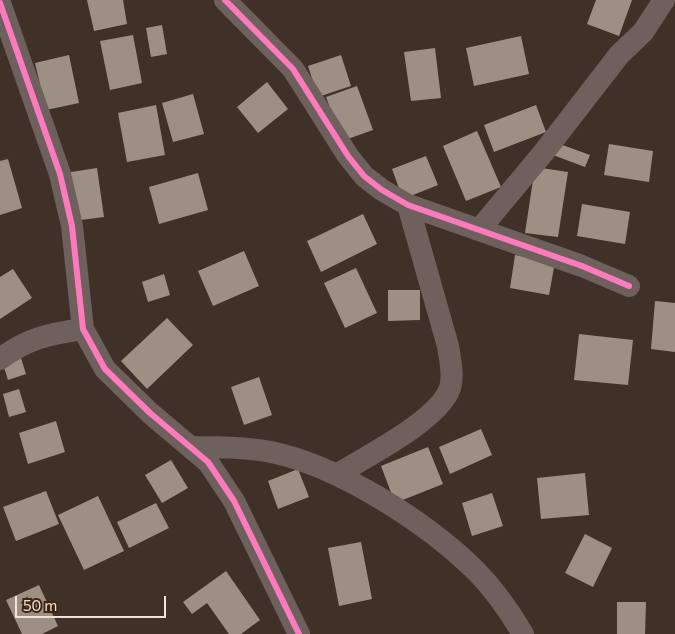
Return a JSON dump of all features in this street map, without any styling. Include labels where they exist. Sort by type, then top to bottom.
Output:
[{"type":"street","points":[[225,0],[293,69],[348,156],[364,176],[382,190],[408,205],[582,266],[629,286]]},
{"type":"street","points":[[479,230],[544,152],[619,54],[643,32],[664,0]]},
{"type":"street","points":[[0,4],[64,192],[72,226],[83,329],[105,369],[150,413],[208,462],[234,501],[299,634]]},
{"type":"street","points":[[338,474],[423,420],[438,408],[450,388],[452,369],[448,346],[408,205]]},
{"type":"street","points":[[0,359],[14,349],[40,336],[83,329]]},
{"type":"street","points":[[191,446],[247,448],[271,452],[307,462],[338,474],[441,541],[476,571],[497,596],[523,634]]},
{"type":"building","points":[[87,0],[123,0],[127,24],[94,31]]},
{"type":"building","points":[[596,0],[632,0],[619,36],[587,24]]},
{"type":"building","points":[[162,25],[167,54],[151,57],[146,28]]},
{"type":"building","points":[[133,35],[142,83],[110,90],[100,41]]},
{"type":"building","points":[[521,36],[529,74],[474,86],[466,48]]},
{"type":"building","points":[[435,48],[441,98],[411,101],[404,52]]},
{"type":"building","points":[[69,55],[79,103],[46,110],[35,63]]},
{"type":"building","points":[[341,55],[351,86],[318,97],[308,66]]},
{"type":"building","points":[[267,82],[288,109],[258,133],[237,107]]},
{"type":"building","points":[[357,86],[373,130],[342,141],[326,97]]},
{"type":"building","points":[[193,94],[204,134],[173,142],[162,103]]},
{"type":"building","points":[[156,105],[165,155],[127,162],[118,113]]},
{"type":"building","points":[[536,105],[546,132],[494,152],[484,125]]},
{"type":"building","points":[[477,131],[501,187],[466,201],[443,146]]},
{"type":"building","points":[[557,143],[590,155],[585,167],[553,155]]},
{"type":"building","points":[[609,144],[653,151],[649,182],[604,175]]},
{"type":"building","points":[[426,156],[438,185],[403,199],[392,169]]},
{"type":"building","points":[[8,159],[22,208],[0,215],[0,161]]},
{"type":"building","points":[[535,167],[568,172],[558,237],[525,233]]},
{"type":"building","points":[[97,168],[104,217],[73,221],[65,173]]},
{"type":"building","points":[[198,173],[208,210],[159,224],[149,187]]},
{"type":"building","points":[[582,204],[630,212],[625,244],[577,236]]},
{"type":"building","points":[[363,214],[377,244],[321,272],[307,241]]},
{"type":"building","points":[[244,251],[259,286],[213,306],[198,271]]},
{"type":"building","points":[[515,255],[555,262],[549,295],[510,288]]},
{"type":"building","points":[[356,268],[377,313],[345,328],[324,283]]},
{"type":"building","points":[[13,269],[32,298],[0,319],[0,277]]},
{"type":"building","points":[[164,274],[170,295],[148,302],[142,282]]},
{"type":"building","points":[[388,290],[420,290],[420,320],[388,321]]},
{"type":"building","points":[[655,301],[675,303],[675,352],[651,349]]},
{"type":"building","points":[[167,318],[193,345],[147,389],[121,361]]},
{"type":"building","points":[[579,334],[633,340],[628,385],[574,380]]},
{"type":"building","points":[[21,358],[26,374],[8,380],[3,364]]},
{"type":"building","points":[[259,377],[272,415],[244,425],[231,387]]},
{"type":"building","points":[[19,389],[26,412],[9,417],[3,394]]},
{"type":"building","points":[[56,421],[65,452],[28,464],[19,433]]},
{"type":"building","points":[[481,429],[492,455],[450,474],[439,447]]},
{"type":"building","points":[[428,447],[443,484],[395,503],[381,466]]},
{"type":"building","points":[[171,460],[188,488],[162,503],[145,475]]},
{"type":"building","points":[[298,469],[309,497],[278,509],[268,481]]},
{"type":"building","points":[[585,473],[589,515],[541,519],[537,478]]},
{"type":"building","points":[[46,491],[59,524],[16,541],[3,507]]},
{"type":"building","points":[[492,493],[503,526],[472,536],[462,503]]},
{"type":"building","points":[[98,496],[124,551],[84,570],[58,515]]},
{"type":"building","points":[[156,503],[169,528],[129,548],[117,522]]},
{"type":"building","points":[[585,534],[612,548],[593,587],[565,573]]},
{"type":"building","points":[[361,542],[372,599],[339,606],[328,548]]},
{"type":"building","points":[[226,571],[260,620],[241,634],[229,634],[207,603],[192,614],[183,602]]},
{"type":"building","points":[[39,585],[58,626],[42,634],[22,634],[6,600]]},
{"type":"building","points":[[617,602],[646,602],[645,634],[617,634]]},
{"type":"cycle path","points":[[225,0],[293,69],[348,156],[364,176],[382,190],[408,205],[582,266],[629,286]]},
{"type":"cycle path","points":[[0,3],[60,174],[72,226],[83,329],[105,369],[150,413],[208,462],[234,501],[299,634]]}]
